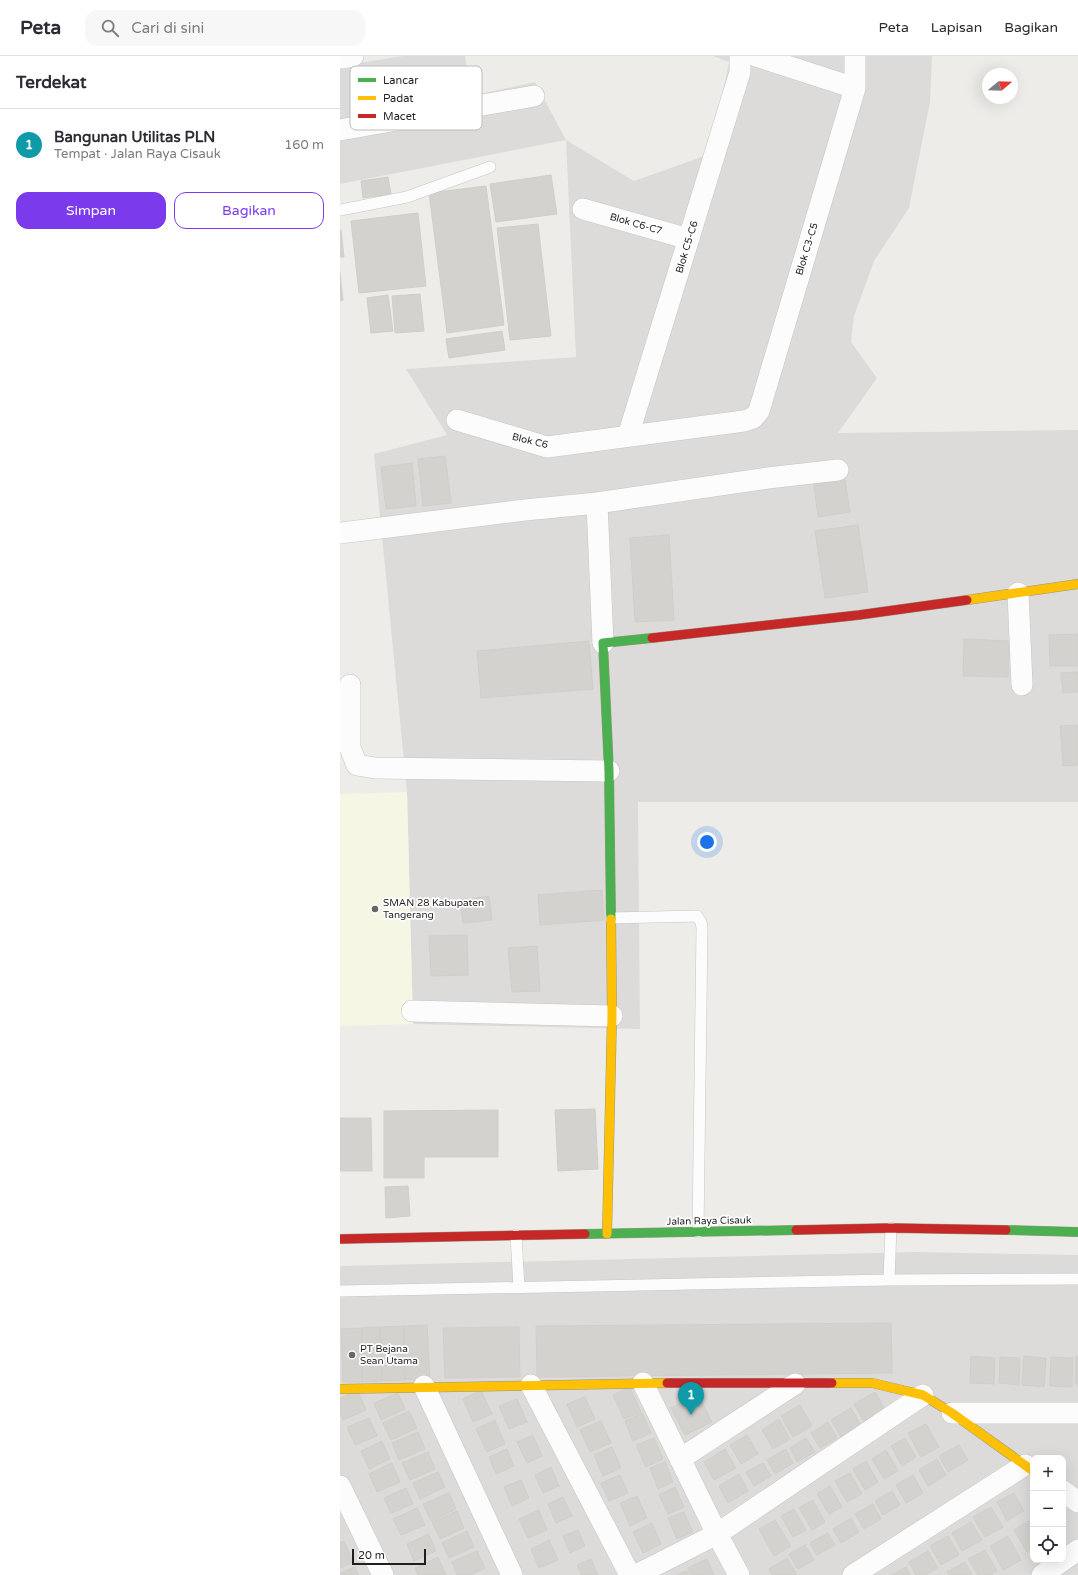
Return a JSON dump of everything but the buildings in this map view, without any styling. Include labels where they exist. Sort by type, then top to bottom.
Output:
[{"type":"street","points":[[340,58],[353,56]]},
{"type":"street","name":"Blok C5-C6","points":[[628,436],[740,72],[740,56]]},
{"type":"street","points":[[756,56],[855,88]]},
{"type":"street","name":"Blok C3-C5","points":[[759,411],[855,88],[855,56]]},
{"type":"street","points":[[482,105],[534,96]]},
{"type":"street","points":[[340,130],[350,128]]},
{"type":"street","name":"Blok C6-C7","points":[[583,209],[689,240]]},
{"type":"street","name":"Blok C6","points":[[457,420],[547,447],[744,421],[753,418],[759,411]]},
{"type":"street","points":[[340,533],[518,511],[597,503],[761,479],[838,470]]},
{"type":"street","points":[[597,503],[609,770],[612,1016],[607,1234]]},
{"type":"street","points":[[603,643],[859,615],[1078,584]]},
{"type":"street","points":[[1018,593],[1022,685]]},
{"type":"street","points":[[350,685],[350,748],[357,765],[375,768],[609,770]]},
{"type":"street","points":[[412,1011],[612,1016]]},
{"type":"street","name":"Jalan Raya Cisauk","points":[[340,1239],[891,1228],[1078,1232]]},
{"type":"street","points":[[643,1383],[717,1534],[739,1575]]},
{"type":"street","points":[[340,1389],[424,1386],[643,1383],[872,1383],[924,1395],[952,1413],[1029,1468],[853,1575]]},
{"type":"street","points":[[680,1459],[795,1384]]},
{"type":"street","points":[[531,1385],[630,1575]]},
{"type":"street","points":[[424,1386],[512,1575]]},
{"type":"street","points":[[636,1575],[717,1534],[924,1395]]},
{"type":"street","points":[[952,1413],[1078,1413]]},
{"type":"street","points":[[340,1486],[383,1575]]},
{"type":"street","points":[[1066,1493],[1078,1502]]},
{"type":"street","points":[[1042,1575],[1078,1550]]},
{"type":"lane","points":[[340,210],[407,198],[490,167]]},
{"type":"lane","points":[[611,918],[697,916],[701,922],[698,1232]]},
{"type":"lane","points":[[889,1280],[891,1228]]},
{"type":"lane","points":[[516,1235],[519,1287]]},
{"type":"lane","points":[[340,1291],[889,1280],[1078,1279]]},
{"type":"shaded area","points":[[403,56],[465,56],[466,66],[350,66],[350,130],[482,130],[482,94],[535,82],[566,140],[340,184],[340,66]]},
{"type":"shaded area","points":[[713,56],[932,56],[930,102],[909,208],[874,261],[854,316],[851,342],[877,378],[838,433],[1078,430],[1078,802],[638,802],[640,1029],[413,1024],[407,792],[374,454],[447,435],[406,369],[576,357],[566,140],[634,181],[710,154],[729,62]]},
{"type":"shaded area","name":"SMAN 28 Kabupaten Tangerang","points":[[407,792],[413,1024],[340,1026],[340,794]]},
{"type":"shaded area","points":[[916,1252],[1078,1255],[1078,1575],[340,1575],[340,1266]]},
{"type":"traffic: fast","points":[[611,919],[609,771],[603,643],[652,638]]},
{"type":"traffic: fast","points":[[585,1234],[796,1230]]},
{"type":"traffic: fast","points":[[1006,1230],[1078,1232]]},
{"type":"traffic: slow","points":[[967,600],[1078,584]]},
{"type":"traffic: slow","points":[[607,1234],[612,1016],[611,919]]},
{"type":"traffic: slow","points":[[340,1389],[667,1383]]},
{"type":"traffic: slow","points":[[832,1383],[872,1383],[923,1395],[952,1413],[1030,1469]]},
{"type":"traffic: jam","points":[[652,638],[859,615],[967,600]]},
{"type":"traffic: jam","points":[[796,1230],[891,1228],[1006,1230]]},
{"type":"traffic: jam","points":[[340,1239],[585,1234]]},
{"type":"traffic: jam","points":[[667,1383],[832,1383]]},
{"type":"place","name":"SMAN 28 Kabupaten Tangerang","points":[[375,909]]},
{"type":"place","name":"PT Bejana Sean Utama","points":[[352,1355]]},
{"type":"place","name":"Bangunan Utilitas PLN","points":[[691,1415]]}]
